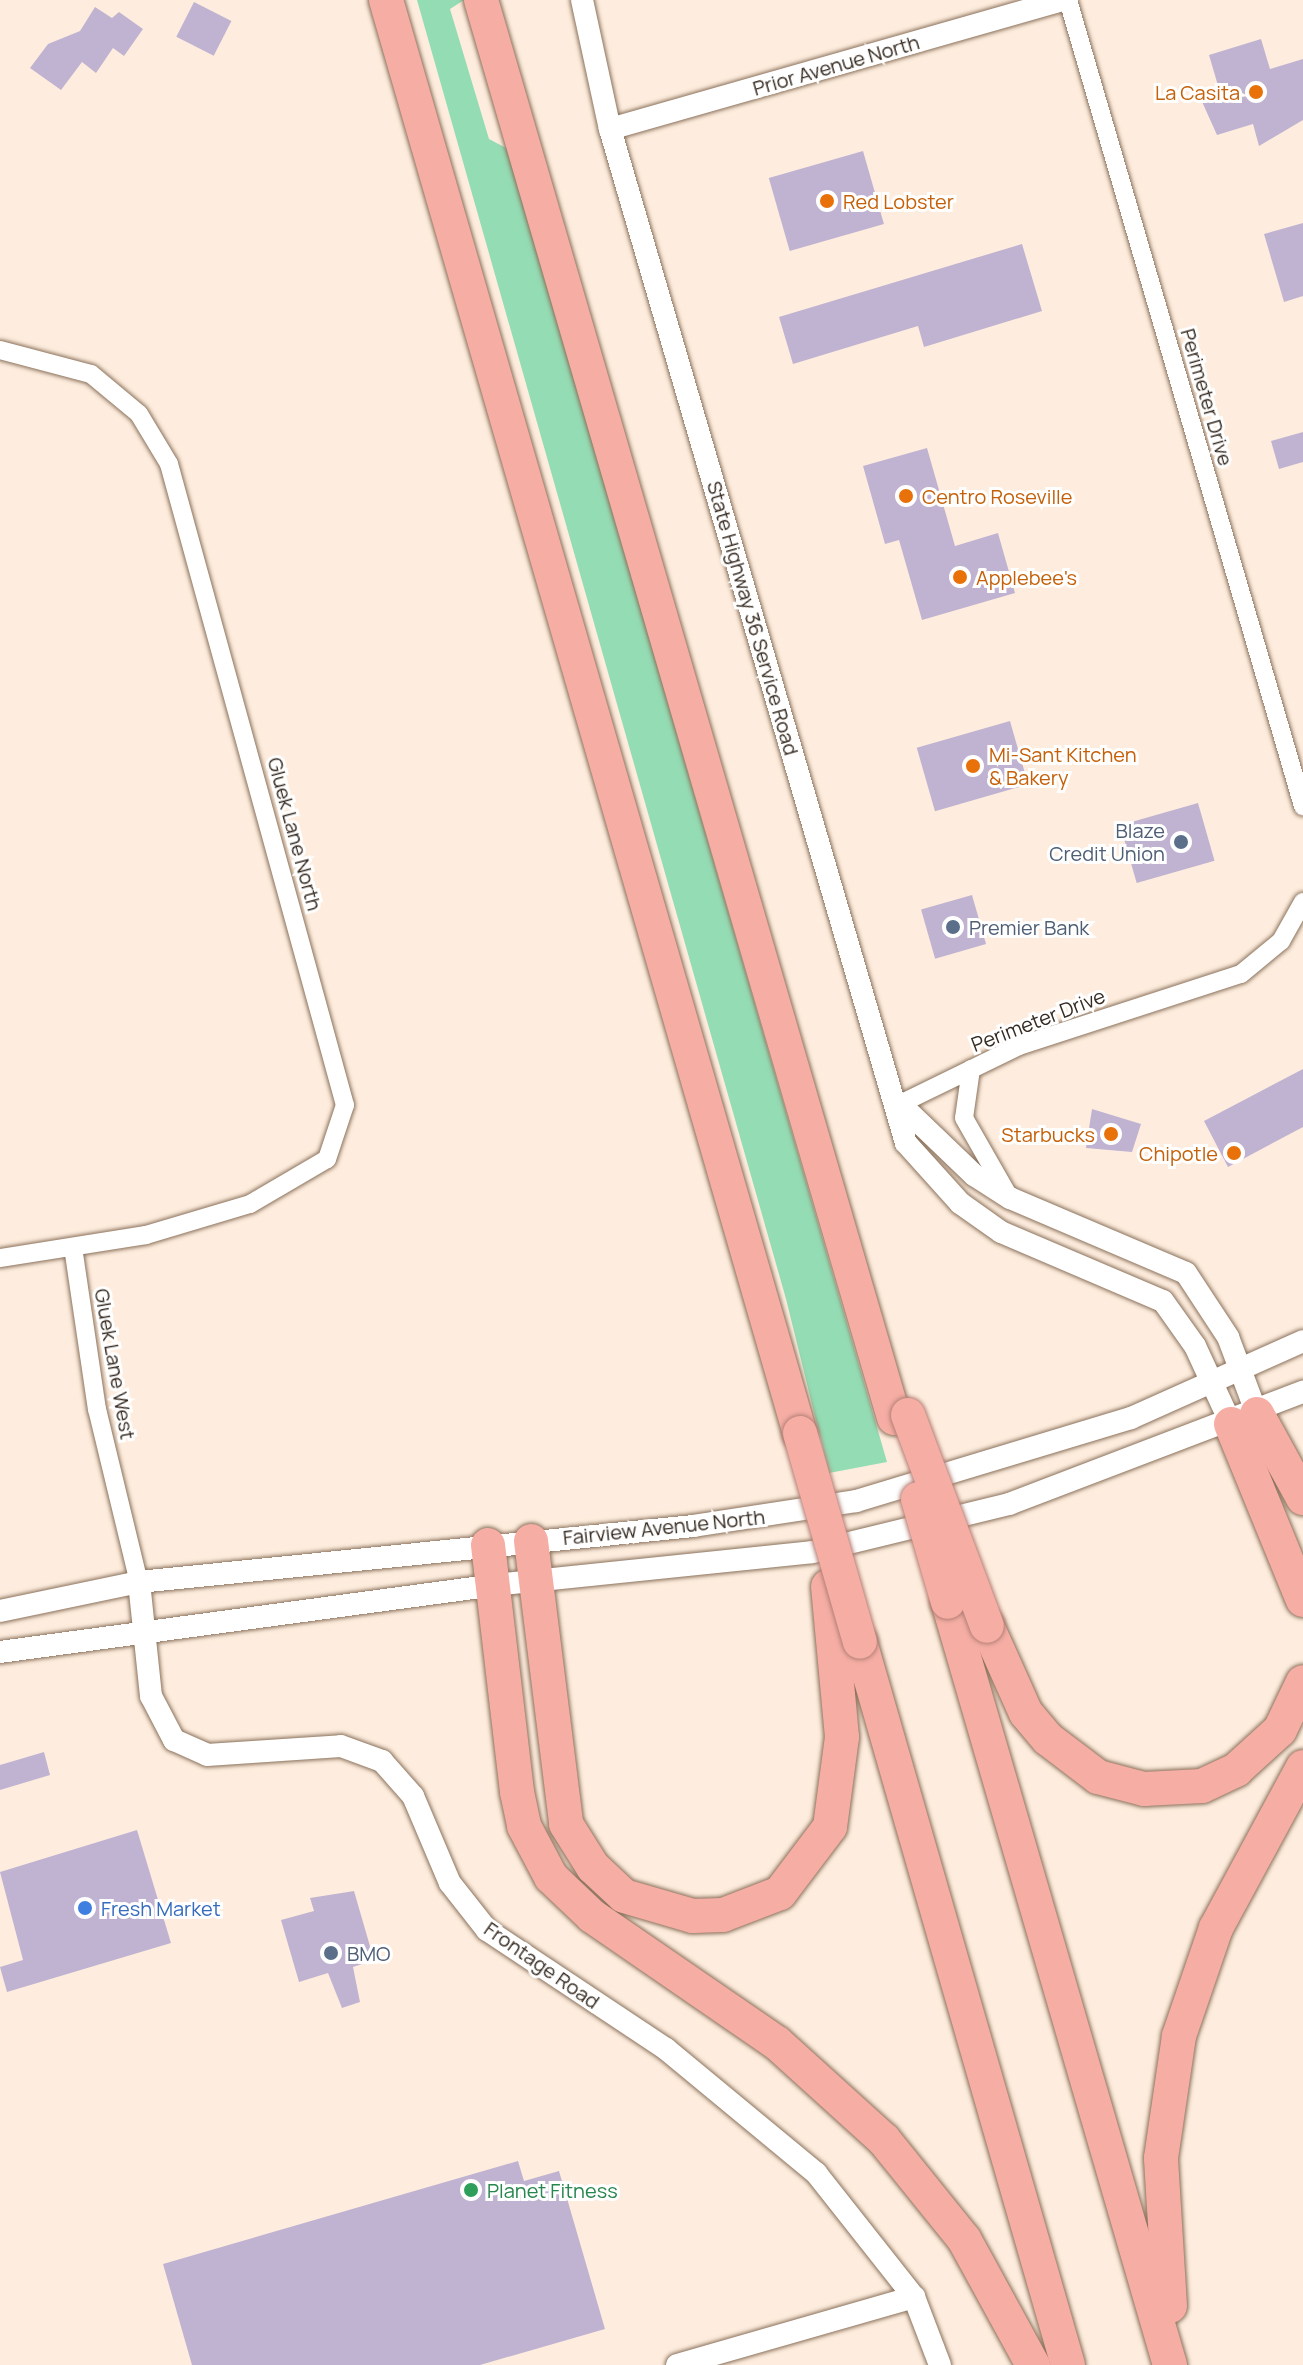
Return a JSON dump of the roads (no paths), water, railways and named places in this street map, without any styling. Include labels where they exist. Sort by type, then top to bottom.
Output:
[{"type":"highway","points":[[374,0],[418,110]]},
{"type":"highway","points":[[386,0],[833,1546],[846,1644],[842,1773],[817,1851],[780,1893],[753,1906],[723,1915],[673,1912],[609,1884],[566,1824],[531,1541]]},
{"type":"highway","points":[[481,0],[843,1241],[901,1416],[1026,1713],[1048,1739],[1098,1777],[1144,1789],[1202,1786],[1236,1770],[1280,1730],[1303,1682]]},
{"type":"highway","points":[[507,0],[561,267]]},
{"type":"highway","points":[[901,1416],[948,1602],[1170,2365]]},
{"type":"highway","points":[[1244,1419],[1303,1498]]},
{"type":"highway","points":[[1244,1419],[1303,1600]]},
{"type":"highway","points":[[488,1545],[517,1792],[524,1826],[551,1877],[592,1916],[777,2043],[884,2140],[964,2239],[1033,2365]]},
{"type":"highway","points":[[846,1644],[1068,2365]]},
{"type":"highway","points":[[1182,2365],[1161,2226],[1161,2158],[1179,2036],[1216,1928],[1303,1767]]},
{"type":"street","name":"State Highway 36 Service Road","points":[[582,0],[610,129],[900,1104],[906,1143],[960,1203],[1052,1256],[1148,1289],[1178,1315],[1214,1387],[1244,1419]]},
{"type":"street","name":"Prior Avenue North","points":[[610,129],[1062,0]]},
{"type":"street","name":"Perimeter Drive","points":[[1068,0],[1303,806]]},
{"type":"street","name":"Gluek Lane North","points":[[0,350],[91,374],[139,414],[169,464],[345,1105],[337,1144],[300,1181],[200,1222],[0,1258]]},
{"type":"street","name":"Perimeter Drive","points":[[900,1104],[971,1069],[1077,1025],[1241,974],[1281,941],[1303,902]]},
{"type":"street","points":[[971,1069],[964,1118],[1010,1198]]},
{"type":"street","points":[[900,1104],[974,1175],[1010,1198],[1186,1273],[1210,1302],[1240,1373],[1244,1419]]},
{"type":"street","name":"Gluek Lane West","points":[[73,1247],[97,1409],[139,1582]]},
{"type":"street","name":"Fairview Avenue North","points":[[0,1611],[139,1582],[531,1541],[856,1501],[976,1469],[1214,1387],[1303,1341]]},
{"type":"street","name":"Fairview Avenue North","points":[[0,1652],[146,1628],[827,1548],[1009,1504],[1244,1419],[1303,1392]]},
{"type":"street","name":"Frontage Road","points":[[139,1582],[154,1710],[174,1740],[207,1755],[341,1746],[382,1761],[413,1796],[450,1883],[487,1930],[666,2049],[775,2135],[853,2215],[914,2297],[940,2365]]},
{"type":"street","points":[[677,2365],[914,2297]]},
{"type":"place","name":"La Casita","points":[[1256,92]]},
{"type":"place","name":"Red Lobster","points":[[827,201]]},
{"type":"place","name":"Centro Roseville","points":[[906,496]]},
{"type":"place","name":"Applebee's","points":[[960,577]]},
{"type":"place","name":"Mi-Sant Kitchen & Bakery","points":[[973,766]]},
{"type":"place","name":"Blaze Credit Union","points":[[1181,842]]},
{"type":"place","name":"Premier Bank","points":[[953,927]]},
{"type":"place","name":"Starbucks","points":[[1111,1134]]},
{"type":"place","name":"Chipotle","points":[[1234,1153]]},
{"type":"place","name":"Fresh Market","points":[[85,1908]]},
{"type":"place","name":"BMO","points":[[331,1953]]},
{"type":"place","name":"Planet Fitness","points":[[471,2190]]}]
